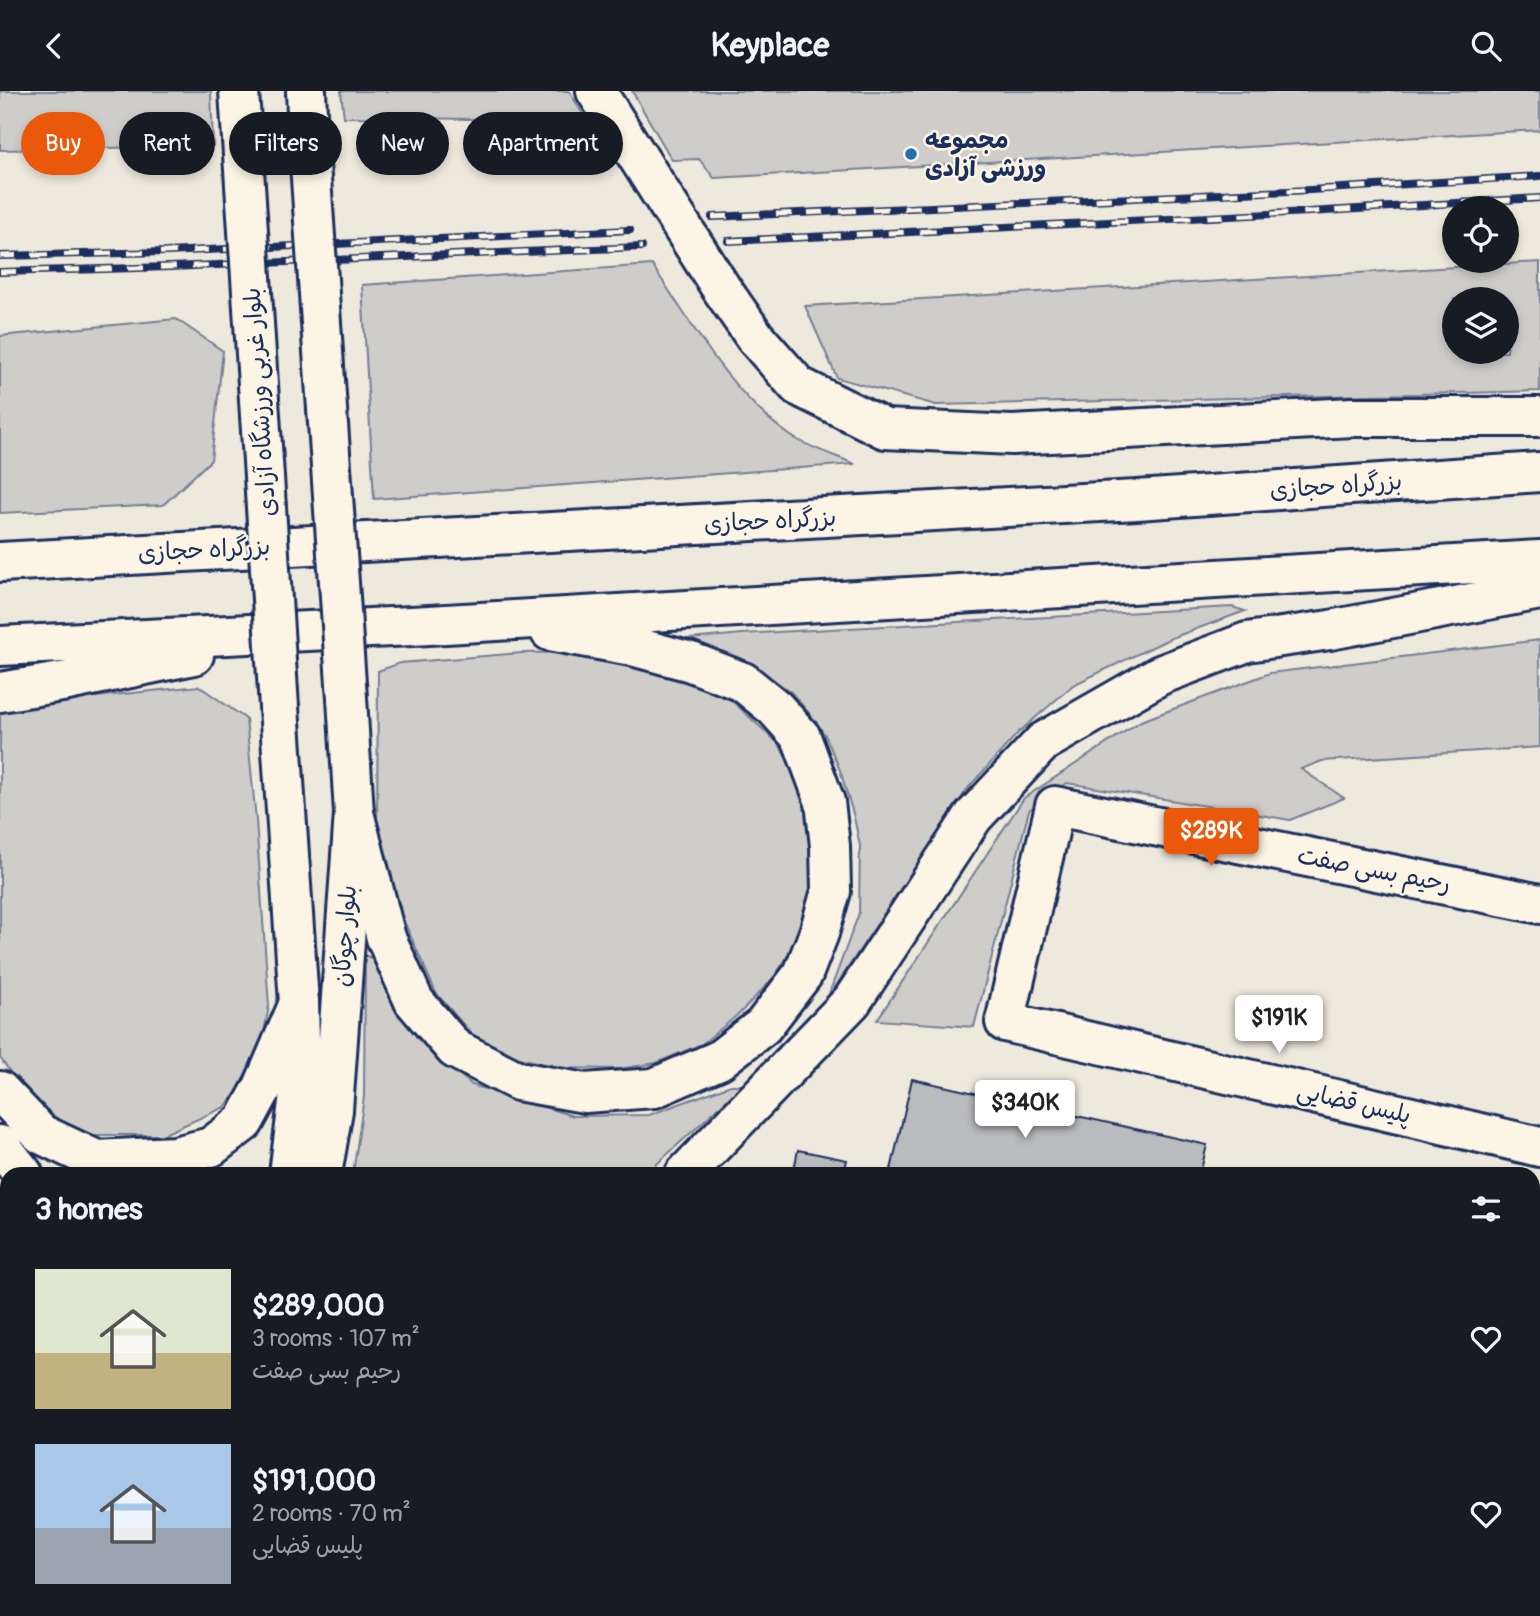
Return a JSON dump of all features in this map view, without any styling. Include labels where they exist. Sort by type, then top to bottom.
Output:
[{"type":"main road","name":"بلوار غربی ورزشگاه آزادی","points":[[239,91],[279,707]]},
{"type":"main road","name":"بلوار چوگان","points":[[306,91],[354,813],[333,1110],[323,1167]]},
{"type":"main road","points":[[596,91],[755,337],[798,386],[886,429],[1012,435],[1353,417],[1540,417]]},
{"type":"main road","name":"بزرگراه حجازی","points":[[0,562],[1137,500],[1540,472]]},
{"type":"main road","points":[[0,646],[412,626],[1540,560]]},
{"type":"main road","points":[[692,1167],[852,1001],[974,817],[1043,742],[1160,675],[1247,642],[1330,630],[1540,590]]},
{"type":"main road","points":[[354,813],[386,938],[414,1001],[455,1049],[518,1081],[585,1093],[654,1088],[719,1060],[762,1026],[803,975],[831,891],[830,846],[825,802],[801,737],[775,708],[743,682],[691,662],[632,646],[482,621]]},
{"type":"main road","points":[[0,692],[68,681],[205,652],[221,634]]},
{"type":"main road","name":"بلوار چوگان","points":[[279,707],[299,1003],[301,1077],[290,1167]]},
{"type":"main road","name":"رحیم بسی صفت","points":[[1005,1022],[1055,806],[1540,904]]},
{"type":"main road","points":[[0,1091],[41,1135],[96,1160],[175,1156],[211,1147],[244,1122],[263,1087],[299,1003]]},
{"type":"main road","name":"پلیس قضایی","points":[[1005,1022],[1540,1147]]},
{"type":"main road","points":[[0,1145],[17,1167]]},
{"type":"shaded area","points":[[0,91],[211,91],[212,112],[119,112],[119,148],[105,148],[105,112],[21,112],[21,150],[0,150]]},
{"type":"shaded area","points":[[341,91],[569,91],[582,112],[463,112],[463,119],[449,119],[449,112],[356,112],[356,117],[344,117]]},
{"type":"shaded area","name":"مجموعه ورزشی آزادی","points":[[632,91],[1540,91],[1540,130],[714,178],[699,159],[672,160]]},
{"type":"shaded area","points":[[1540,262],[1540,391],[936,405],[837,378],[805,306],[1442,268],[1442,273],[1519,273],[1519,263]]},
{"type":"shaded area","points":[[652,265],[714,357],[749,400],[791,436],[855,464],[374,499],[362,285]]},
{"type":"shaded area","points":[[176,319],[223,351],[211,460],[163,505],[0,513],[0,336]]},
{"type":"shaded area","points":[[1232,607],[1245,611],[1169,639],[1073,685],[1018,733],[968,788],[827,999],[859,913],[860,846],[840,770],[825,735],[791,692],[744,660],[689,639]]},
{"type":"shaded area","points":[[1540,640],[1540,747],[1322,761],[1301,769],[1344,798],[1290,820],[1067,783],[1029,810],[974,1027],[877,1020],[1024,798],[1141,721],[1270,673]]},
{"type":"shaded area","points":[[580,652],[666,663],[731,700],[779,744],[814,819],[818,876],[798,940],[775,976],[740,1013],[702,1044],[656,1063],[619,1069],[563,1068],[519,1058],[477,1040],[436,993],[390,890],[377,825],[378,671],[400,663],[522,653]]},
{"type":"shaded area","points":[[199,686],[246,719],[269,1006],[258,1064],[225,1107],[162,1135],[85,1135],[35,1106],[0,1058],[0,707]]},
{"type":"shaded area","points":[[365,955],[373,959],[418,1039],[472,1085],[573,1116],[649,1115],[731,1085],[743,1085],[654,1167],[354,1167],[364,1097]]},
{"type":"building","points":[[912,1079],[1207,1145],[1202,1167],[892,1167]]},
{"type":"building","points":[[798,1150],[847,1160],[846,1167],[794,1167]]},
{"type":"railway","points":[[712,217],[1310,190],[1540,176]]},
{"type":"railway","points":[[728,241],[1540,198]]},
{"type":"railway","points":[[0,256],[166,252],[630,230]]},
{"type":"railway","points":[[0,272],[642,247]]},
{"type":"place","name":"مجموعه ورزشی آزادی","points":[[911,154]]}]
